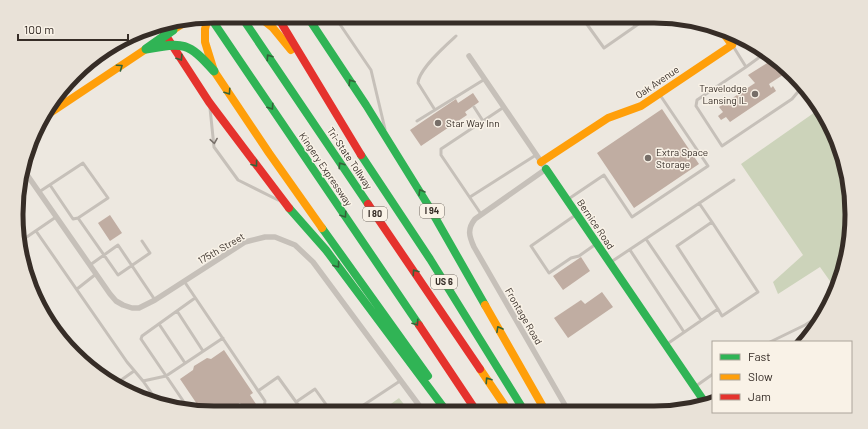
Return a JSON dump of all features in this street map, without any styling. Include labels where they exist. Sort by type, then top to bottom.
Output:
[{"type":"main road","points":[[207,23],[205,30],[205,42],[214,71]]},
{"type":"main road","name":"Kingery Expressway","points":[[213,23],[473,406]]},
{"type":"main road","name":"Tri-State Tollway","points":[[246,23],[505,406]]},
{"type":"main road","points":[[267,23],[277,32],[320,88]]},
{"type":"main road","name":"US 6","points":[[281,23],[360,154],[430,259],[521,406]]},
{"type":"main road","name":"I 94","points":[[312,23],[388,138],[543,406]]},
{"type":"main road","points":[[54,111],[177,27]]},
{"type":"main road","points":[[163,31],[209,102],[286,205],[326,250],[443,406]]},
{"type":"main road","points":[[727,38],[732,45]]},
{"type":"main road","points":[[146,49],[175,44],[185,45],[198,53],[214,71],[269,153],[449,406]]},
{"type":"main road","name":"Oak Avenue","points":[[541,162],[608,118],[619,113],[633,110],[732,45]]},
{"type":"main road","name":"Bernice Road","points":[[541,162],[703,399]]},
{"type":"street","name":"Oak Avenue","points":[[732,45],[736,42]]},
{"type":"street","name":"Bernice Road","points":[[469,56],[541,162]]},
{"type":"street","name":"Oak Avenue","points":[[470,227],[475,219],[541,162]]},
{"type":"street","name":"175th Street","points":[[28,175],[110,294],[116,301],[132,308],[139,308],[156,300],[245,242],[265,237],[275,237],[295,245],[313,262],[419,406]]},
{"type":"street","name":"Frontage Road","points":[[470,227],[469,235],[474,247],[566,406]]},
{"type":"lane","points":[[339,23],[371,70],[388,138]]},
{"type":"lane","points":[[586,23],[604,48],[640,23]]},
{"type":"lane","points":[[434,110],[418,83],[418,78],[436,54],[456,36]]},
{"type":"lane","points":[[732,45],[746,67]]},
{"type":"lane","points":[[761,56],[697,100],[696,106],[722,146],[792,100],[799,91]]},
{"type":"lane","points":[[417,121],[485,79]]},
{"type":"lane","points":[[464,92],[466,97]]},
{"type":"lane","points":[[567,200],[604,176],[632,217],[708,166],[659,94]]},
{"type":"lane","points":[[209,102],[214,147],[238,180],[286,205]]},
{"type":"lane","points":[[474,107],[483,121]]},
{"type":"lane","points":[[481,214],[441,155],[441,149],[504,107]]},
{"type":"lane","points":[[470,197],[541,162]]},
{"type":"lane","points":[[39,192],[83,163],[108,198],[73,220],[50,185]]},
{"type":"lane","points":[[610,263],[734,180]]},
{"type":"lane","points":[[699,203],[712,222],[758,292],[722,316],[677,246],[712,222]]},
{"type":"lane","points":[[577,214],[531,246],[549,273],[571,258],[579,256],[596,243]]},
{"type":"lane","points":[[25,238],[56,217]]},
{"type":"lane","points":[[78,218],[118,275],[150,253],[142,241]]},
{"type":"lane","points":[[36,231],[134,371],[154,396]]},
{"type":"lane","points":[[646,238],[701,320]]},
{"type":"lane","points":[[89,265],[118,245],[156,300]]},
{"type":"lane","points":[[630,250],[684,332]]},
{"type":"lane","points":[[77,289],[96,274]]},
{"type":"lane","points":[[184,281],[265,401],[264,406]]},
{"type":"lane","points":[[185,403],[141,339],[142,336],[195,298]]},
{"type":"lane","points":[[665,344],[718,309]]},
{"type":"lane","points":[[176,311],[203,351]]},
{"type":"lane","points":[[777,341],[814,320]]},
{"type":"lane","points":[[159,324],[185,363]]},
{"type":"lane","points":[[143,381],[166,376],[223,338]]},
{"type":"lane","points":[[120,381],[134,371]]},
{"type":"lane","points":[[694,387],[712,375]]},
{"type":"lane","points":[[258,391],[278,377],[299,406]]},
{"type":"lane","points":[[362,406],[400,381]]},
{"type":"lane","points":[[296,402],[315,389],[327,406]]},
{"type":"green space","points":[[815,112],[835,153],[845,202],[845,227],[841,252],[832,284],[820,267],[778,294],[773,282],[803,255],[741,164]]},
{"type":"green space","points":[[399,398],[405,406],[388,406]]},
{"type":"building","name":"Travelodge Lansing IL","points":[[769,62],[784,74],[769,84],[771,88],[773,86],[776,91],[730,122],[726,117],[721,120],[718,116],[723,112],[719,107],[755,83],[748,75]]},
{"type":"building","name":"Star Way Inn","points":[[473,93],[479,102],[465,112],[467,115],[421,146],[410,130],[456,99],[458,103]]},
{"type":"building","name":"Extra Space Storage","points":[[662,109],[699,164],[634,208],[597,153]]},
{"type":"building","points":[[110,215],[122,233],[110,241],[98,223]]},
{"type":"building","points":[[581,257],[590,271],[563,290],[553,276]]},
{"type":"building","points":[[602,292],[613,307],[568,338],[554,318],[581,300],[585,304]]},
{"type":"building","points":[[224,350],[253,393],[250,395],[256,404],[253,406],[242,406],[240,403],[236,406],[198,405],[180,379],[193,370],[194,366],[207,358],[211,359]]},
{"type":"traffic: fast","points":[[214,23],[419,325]]},
{"type":"traffic: fast","points":[[246,23],[368,204]]},
{"type":"traffic: fast","points":[[312,23],[366,105],[428,205],[485,305]]},
{"type":"traffic: fast","points":[[146,49],[173,30]]},
{"type":"traffic: fast","points":[[146,49],[169,45],[184,46],[198,54],[214,71]]},
{"type":"traffic: fast","points":[[361,155],[430,259],[521,406]]},
{"type":"traffic: fast","points":[[546,169],[703,399]]},
{"type":"traffic: fast","points":[[289,208],[326,250],[443,406]]},
{"type":"traffic: fast","points":[[322,228],[428,376]]},
{"type":"traffic: slow","points":[[206,23],[205,42],[214,71],[322,228]]},
{"type":"traffic: slow","points":[[267,23],[273,28],[291,50]]},
{"type":"traffic: slow","points":[[173,30],[178,27]]},
{"type":"traffic: slow","points":[[541,162],[608,118],[641,106],[732,45],[727,38]]},
{"type":"traffic: slow","points":[[54,111],[146,49]]},
{"type":"traffic: slow","points":[[485,305],[543,406]]},
{"type":"traffic: slow","points":[[480,369],[505,406]]},
{"type":"traffic: jam","points":[[281,23],[361,155]]},
{"type":"traffic: jam","points":[[163,31],[209,102],[289,208]]},
{"type":"traffic: jam","points":[[368,204],[480,369]]},
{"type":"traffic: jam","points":[[419,325],[473,406]]},
{"type":"place","name":"Travelodge Lansing IL","points":[[755,94]]},
{"type":"place","name":"Star Way Inn","points":[[438,123]]},
{"type":"place","name":"Extra Space Storage","points":[[648,158]]}]
